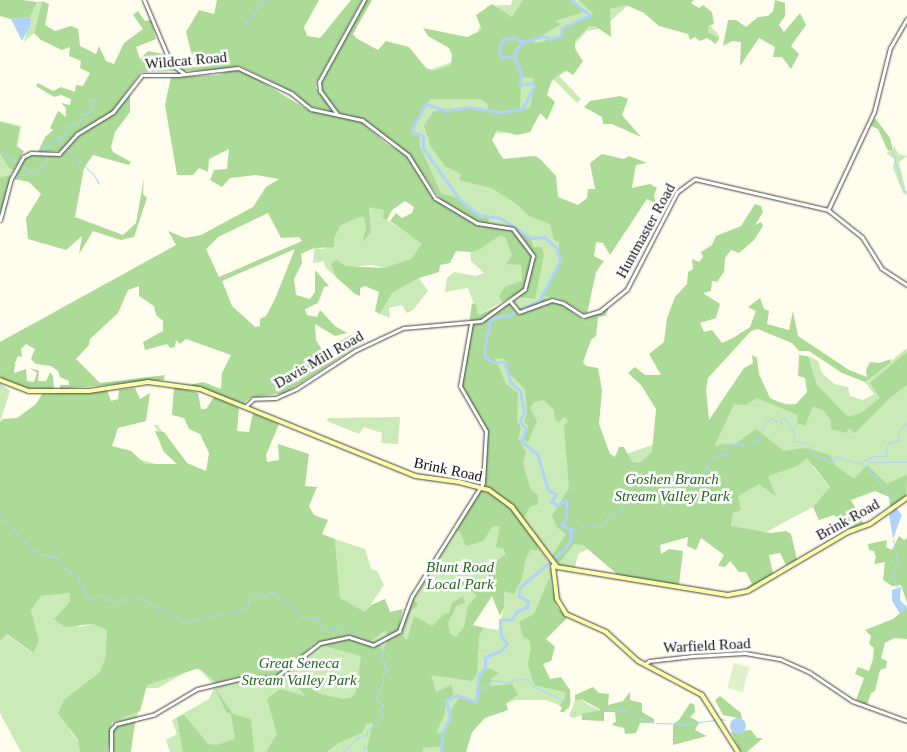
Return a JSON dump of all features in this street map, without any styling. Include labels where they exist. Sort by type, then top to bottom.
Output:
[{"type":"main road","name":"Brink Road","points":[[0,380],[18,389],[45,391],[90,391],[142,382],[172,383],[200,389],[415,476],[481,487],[512,507],[551,562],[736,595],[870,524],[907,498]]},
{"type":"main road","points":[[551,562],[557,599],[566,614],[606,632],[644,664],[702,695],[738,752]]},
{"type":"street","points":[[144,0],[171,64],[185,74]]},
{"type":"street","points":[[338,114],[320,91],[319,82],[364,0]]},
{"type":"street","points":[[828,210],[874,112],[890,48],[907,18]]},
{"type":"street","name":"Wildcat Road","points":[[0,220],[11,179],[26,155],[55,155],[64,149],[77,134],[113,112],[142,75],[246,70],[291,93],[305,106],[338,114]]},
{"type":"street","name":"Davis Mill Road","points":[[245,407],[251,400],[272,398],[296,389],[356,350],[403,328],[447,322],[471,323],[483,320],[526,289],[533,261],[516,232],[503,226],[477,223],[440,202],[431,193],[422,173],[398,147],[388,142],[362,120],[338,114]]},
{"type":"street","name":"Huntmaster Road","points":[[510,301],[517,310],[554,300],[588,317],[617,299],[630,284],[677,192],[690,181],[710,181],[828,210],[862,237],[882,268],[907,285]]},
{"type":"street","points":[[111,752],[111,730],[116,724],[148,717],[192,693],[239,678],[275,678],[311,647],[332,640],[349,637],[370,645],[377,644],[400,630],[412,596],[481,487],[486,431],[460,386],[471,323]]},
{"type":"street","name":"Warfield Road","points":[[644,664],[649,661],[693,656],[748,653],[770,656],[803,668],[852,701],[907,721]]},
{"type":"green space","points":[[0,0],[37,2],[30,17],[11,19],[0,16]]},
{"type":"green space","points":[[217,0],[319,0],[304,27],[307,36],[320,38],[351,0],[362,0],[317,82],[316,88],[336,113],[306,105],[295,93],[240,66],[218,70],[141,72],[112,112],[76,133],[61,151],[38,152],[45,137],[53,130],[50,128],[58,111],[66,117],[66,108],[61,103],[70,105],[71,99],[61,95],[54,97],[36,86],[38,83],[53,91],[61,87],[75,92],[76,85],[83,86],[90,73],[80,68],[81,61],[69,56],[70,47],[62,50],[41,40],[34,33],[42,1],[49,4],[45,25],[55,31],[71,26],[78,29],[80,46],[96,54],[99,46],[106,61],[114,64],[124,43],[143,29],[133,15],[138,11],[145,21],[151,20],[156,39],[136,47],[140,59],[148,51],[164,54],[188,66],[193,59],[186,32],[199,10],[214,14]]},
{"type":"green space","points":[[365,0],[372,0],[353,34],[356,38],[378,50],[386,41],[409,47],[426,68],[434,71],[451,65],[452,55],[449,48],[428,36],[423,28],[467,37],[482,30],[476,15],[492,4],[512,17],[523,0],[571,0],[582,9],[583,12],[555,21],[561,24],[532,41],[538,43],[561,36],[562,28],[593,14],[579,0],[694,0],[691,3],[699,8],[703,5],[712,12],[714,24],[708,26],[708,32],[719,38],[716,44],[707,38],[700,41],[695,37],[690,40],[688,34],[659,26],[644,13],[626,5],[610,9],[611,37],[595,26],[589,26],[575,41],[575,50],[583,61],[573,75],[565,70],[552,80],[547,95],[555,102],[547,120],[540,113],[530,132],[517,135],[497,130],[492,140],[503,159],[535,156],[540,159],[556,176],[558,197],[578,205],[587,198],[588,189],[595,189],[590,163],[602,154],[624,159],[629,156],[647,163],[636,165],[632,188],[650,184],[657,188],[654,195],[656,204],[647,199],[610,255],[603,243],[596,242],[594,256],[604,261],[596,272],[587,314],[559,298],[542,296],[559,261],[559,242],[554,240],[550,224],[529,216],[514,202],[491,188],[459,180],[461,174],[445,166],[431,147],[424,126],[434,111],[468,107],[489,111],[487,104],[481,99],[430,99],[412,129],[412,135],[419,136],[420,147],[441,193],[459,199],[479,215],[489,218],[488,224],[469,218],[442,201],[408,154],[365,120],[339,113],[323,91],[321,80]],"holes":[[[521,77],[533,78],[534,86],[530,108],[520,110]]]},
{"type":"green space","points":[[512,0],[686,0],[719,35],[719,38],[669,12],[627,6],[603,28],[587,31],[574,45],[582,61],[559,76],[581,99],[577,103],[554,80],[547,85],[543,94],[548,111],[539,115],[530,132],[494,133],[490,145],[505,160],[531,156],[552,177],[556,197],[565,204],[601,210],[584,319],[574,312],[556,334],[609,460],[707,426],[745,372],[769,399],[796,406],[817,385],[808,356],[818,361],[822,373],[834,384],[848,387],[850,396],[863,400],[874,394],[865,382],[907,348],[907,495],[864,486],[812,466],[830,487],[813,507],[766,532],[731,527],[733,513],[741,510],[702,524],[590,548],[578,554],[575,567],[558,567],[532,539],[471,625],[498,630],[504,608],[504,584],[532,544],[538,546],[550,564],[556,606],[566,618],[543,642],[538,660],[549,683],[561,678],[571,699],[570,706],[569,709],[546,700],[515,700],[487,712],[468,738],[466,752],[170,752],[166,740],[177,734],[172,720],[209,699],[215,686],[201,671],[188,664],[188,671],[158,688],[144,688],[129,752],[113,752],[112,628],[0,441],[102,449],[181,471],[180,461],[154,426],[157,424],[183,461],[316,592],[347,603],[340,598],[335,539],[365,549],[371,569],[377,571],[384,585],[367,610],[403,623],[414,596],[483,487],[486,452],[480,324],[529,288],[516,231],[468,219],[443,196],[428,172],[373,123],[331,98],[333,106],[320,90],[330,57],[378,76],[429,70],[469,56],[487,6],[511,5]]},
{"type":"green space","points":[[775,0],[785,3],[785,16],[779,25],[784,32],[800,13],[806,25],[791,46],[799,54],[791,69],[782,57],[773,57],[775,47],[759,38],[740,66],[741,42],[732,41],[723,46],[728,20],[736,20],[746,27],[758,17],[768,16],[773,11]]},
{"type":"green space","points":[[42,1],[34,33],[24,42],[30,17],[37,2]]},
{"type":"green space","points":[[232,70],[244,71],[308,110],[358,119],[387,144],[405,154],[430,193],[442,204],[479,226],[520,230],[531,238],[533,247],[542,247],[544,255],[535,299],[513,296],[502,302],[499,296],[505,287],[522,281],[521,265],[506,264],[512,256],[505,237],[499,236],[480,249],[470,252],[456,251],[450,263],[440,265],[439,272],[419,278],[392,293],[380,314],[375,311],[379,292],[365,286],[360,288],[360,296],[355,294],[336,277],[331,264],[336,260],[346,266],[383,268],[411,259],[422,244],[390,221],[396,213],[402,218],[412,213],[414,207],[405,201],[392,210],[387,220],[383,218],[384,210],[369,207],[371,232],[362,243],[366,227],[364,217],[360,217],[340,226],[334,238],[334,247],[314,248],[301,254],[302,263],[294,279],[296,295],[310,299],[315,292],[315,270],[329,286],[324,287],[318,303],[305,309],[307,315],[317,317],[320,310],[335,326],[347,333],[335,336],[315,324],[316,340],[325,355],[336,355],[340,341],[351,335],[364,342],[285,393],[250,398],[243,404],[190,385],[203,382],[221,389],[222,373],[231,355],[186,339],[180,344],[176,340],[175,347],[170,348],[167,344],[145,350],[143,342],[163,331],[163,321],[156,315],[154,306],[139,296],[139,286],[128,290],[118,313],[90,339],[89,345],[76,359],[100,383],[165,375],[164,380],[60,389],[60,385],[69,385],[69,381],[60,377],[58,371],[51,366],[36,364],[31,359],[35,349],[26,344],[21,349],[22,357],[18,356],[15,363],[14,373],[26,369],[27,381],[34,382],[37,373],[30,368],[39,371],[38,381],[46,381],[50,372],[53,376],[54,389],[22,388],[0,377],[0,342],[176,245],[168,231],[185,238],[201,235],[253,207],[266,187],[279,179],[256,175],[230,178],[222,187],[210,180],[214,170],[227,169],[229,149],[209,159],[208,172],[199,168],[193,175],[177,175],[165,105],[171,77],[218,75]],"holes":[[[268,213],[281,238],[299,237],[302,241],[219,277],[206,249],[218,237]],[[295,249],[275,299],[266,316],[260,319],[260,326],[255,327],[232,306],[222,281]]]},
{"type":"green space","points":[[130,93],[130,112],[115,132],[111,147],[113,152],[131,162],[129,165],[93,155],[84,168],[75,217],[123,235],[136,223],[144,178],[143,194],[147,198],[134,237],[121,240],[93,231],[79,254],[82,236],[66,250],[28,239],[26,218],[41,194],[29,182],[14,179],[24,158],[32,155],[62,154],[77,135],[114,113]]},
{"type":"green space","points":[[620,96],[628,99],[622,115],[641,137],[612,124],[603,124],[602,117],[584,107],[590,101]]},
{"type":"green space","points":[[875,118],[890,138],[893,150],[888,151],[878,129],[871,126]]},
{"type":"green space","points":[[0,121],[21,126],[14,170],[9,176],[0,210]]},
{"type":"green space","points":[[0,122],[20,127],[16,146],[24,151],[14,170],[9,168],[0,153]]},
{"type":"green space","points":[[894,145],[898,154],[907,156],[899,162],[907,196],[903,193],[893,168],[895,159],[886,153],[893,150]]},
{"type":"green space","points":[[11,175],[0,216],[0,178]]},
{"type":"green space","name":"Goshen Branch Stream Valley Park","points":[[755,204],[761,206],[763,212],[755,225],[761,222],[763,226],[754,240],[739,253],[731,250],[725,258],[724,272],[717,282],[712,281],[711,291],[703,293],[720,304],[716,318],[700,323],[704,332],[712,330],[722,343],[733,338],[750,327],[756,311],[748,307],[760,298],[764,309],[769,311],[767,324],[789,330],[793,311],[798,336],[849,370],[867,377],[866,370],[870,362],[879,363],[891,359],[890,363],[865,382],[842,373],[809,351],[799,351],[792,343],[758,329],[751,331],[708,378],[706,389],[709,420],[744,368],[753,363],[752,355],[757,358],[759,374],[770,398],[785,405],[796,404],[807,392],[805,378],[798,376],[799,355],[808,356],[817,385],[848,417],[861,413],[880,398],[870,383],[907,352],[907,385],[891,397],[855,433],[849,428],[846,433],[831,429],[831,420],[824,411],[813,406],[805,426],[797,423],[798,415],[757,398],[746,405],[734,404],[714,447],[722,444],[734,445],[756,429],[784,451],[805,448],[830,455],[835,465],[854,479],[867,465],[887,484],[907,475],[906,497],[890,507],[889,497],[875,491],[851,500],[864,524],[848,530],[834,515],[819,520],[813,507],[830,487],[807,458],[797,466],[771,475],[768,477],[776,496],[759,484],[738,496],[741,510],[733,513],[731,526],[771,533],[786,531],[791,534],[797,560],[786,565],[780,553],[769,555],[773,574],[749,590],[744,590],[752,584],[746,572],[739,572],[730,561],[725,567],[718,566],[724,555],[701,538],[696,550],[687,546],[688,537],[660,545],[661,554],[669,549],[683,551],[679,585],[618,575],[583,545],[574,544],[560,562],[555,562],[552,556],[566,534],[557,527],[552,516],[569,488],[564,427],[568,420],[564,417],[559,422],[555,420],[554,410],[544,400],[534,402],[530,408],[537,421],[528,442],[524,440],[528,426],[524,422],[527,414],[525,389],[510,374],[505,359],[495,358],[506,384],[518,393],[517,420],[521,428],[518,439],[526,452],[523,464],[531,490],[538,495],[538,504],[530,507],[524,518],[485,484],[487,432],[461,385],[472,303],[476,305],[478,315],[501,305],[510,304],[516,311],[538,301],[541,297],[558,302],[583,320],[609,308],[605,316],[598,317],[596,336],[591,340],[583,362],[586,366],[598,368],[602,390],[599,424],[610,454],[615,457],[619,447],[624,447],[632,462],[640,463],[652,452],[656,409],[641,385],[628,373],[635,367],[645,375],[661,375],[649,354],[664,342],[667,318],[675,297],[687,284],[688,272],[693,269],[692,259],[699,262],[703,257],[701,252],[712,245],[716,236],[741,226]]},
{"type":"green space","points":[[377,206],[384,210],[384,218],[423,244],[411,259],[383,268],[373,265],[335,268],[336,277],[325,267],[324,261],[313,263],[314,248],[324,249],[340,226],[360,217],[364,217],[366,227],[363,242],[371,232],[369,207]]},
{"type":"green space","points":[[499,236],[505,237],[512,256],[521,264],[522,281],[499,296],[502,302],[478,315],[468,288],[445,292],[447,278],[454,272],[476,276],[484,273],[471,261],[470,252]]},
{"type":"green space","points":[[419,278],[428,291],[413,310],[407,313],[402,305],[389,308],[390,318],[380,314],[392,293]]},
{"type":"green space","points":[[0,383],[10,391],[0,422]]},
{"type":"green space","points":[[174,387],[198,393],[201,409],[206,409],[214,397],[239,408],[237,431],[249,432],[253,413],[279,424],[266,455],[267,462],[279,460],[278,444],[309,454],[305,486],[317,487],[309,506],[314,515],[328,520],[322,534],[335,539],[340,598],[365,612],[371,605],[385,599],[390,612],[403,609],[398,630],[387,636],[386,630],[368,643],[353,636],[314,643],[293,664],[274,677],[234,677],[217,683],[199,668],[147,685],[140,711],[112,722],[108,752],[80,752],[78,740],[58,713],[64,700],[100,672],[105,659],[107,630],[93,624],[65,627],[54,619],[70,602],[70,593],[41,596],[31,610],[39,641],[33,653],[7,634],[0,641],[0,422],[3,419],[17,418],[36,404],[42,394],[107,390],[111,401],[118,399],[119,390],[135,388],[140,399],[150,393],[146,421],[118,428],[112,446],[131,451],[145,464],[177,464],[164,452],[155,431],[164,432],[187,463],[206,471],[209,453],[200,434],[189,429],[184,418],[172,415]]},
{"type":"green space","points":[[400,417],[398,444],[381,443],[382,433],[364,427],[359,434],[327,421],[328,418]]},
{"type":"green space","points":[[481,491],[499,499],[517,516],[538,546],[537,551],[531,549],[526,558],[522,578],[514,594],[504,591],[504,608],[500,616],[492,596],[473,625],[483,628],[479,636],[477,674],[472,681],[431,675],[436,692],[451,685],[454,695],[446,700],[445,713],[436,733],[442,733],[447,727],[451,710],[460,696],[476,702],[479,675],[485,667],[499,673],[491,679],[491,686],[512,684],[518,695],[506,703],[508,710],[485,718],[472,732],[466,752],[441,752],[443,746],[423,748],[423,752],[368,752],[367,748],[373,723],[366,724],[362,733],[338,743],[327,752],[266,752],[277,734],[267,699],[280,689],[305,696],[299,688],[310,688],[320,694],[343,699],[351,698],[356,692],[361,656],[321,645],[350,639],[373,648],[378,645],[382,651],[388,640],[400,633],[413,598],[418,605],[411,611],[403,636],[407,641],[414,616],[432,626],[444,614],[449,613],[452,603],[463,596],[465,603],[456,606],[448,623],[450,634],[456,637],[464,627],[468,606],[477,595],[461,584],[462,581],[479,592],[487,587],[489,566],[506,554],[503,548],[496,547],[500,526],[493,526],[483,541],[466,546],[460,532],[456,530]]},
{"type":"green space","points":[[899,536],[904,540],[907,538],[907,603],[901,585],[892,586],[883,580],[885,562],[874,564],[876,557],[874,551],[869,550],[868,544],[887,540],[886,547],[892,550]]},
{"type":"green space","points":[[549,579],[556,606],[567,618],[546,639],[555,647],[551,661],[543,664],[550,679],[561,677],[570,690],[570,705],[564,712],[560,712],[562,707],[559,706],[565,699],[565,692],[534,685],[528,665],[531,647],[529,639],[523,637],[519,622],[534,614]]},
{"type":"green space","points":[[70,593],[79,627],[93,624],[107,630],[105,659],[100,673],[92,678],[69,729],[80,744],[80,752],[21,752],[0,713],[0,641],[6,634],[32,653],[39,641],[31,610],[41,596]]},
{"type":"green space","points":[[907,607],[907,639],[894,638],[885,643],[881,658],[887,661],[886,668],[880,670],[875,691],[871,693],[867,705],[856,700],[864,678],[855,674],[858,667],[869,671],[873,659],[874,648],[869,644],[871,636],[865,630],[893,619]]},
{"type":"green space","points":[[734,663],[749,667],[743,692],[727,688]]},
{"type":"green space","points":[[593,687],[599,693],[609,694],[608,705],[623,701],[630,692],[630,700],[642,703],[642,712],[654,719],[654,723],[640,723],[636,733],[625,734],[624,728],[612,725],[616,721],[615,712],[604,712],[604,721],[582,720],[582,714],[601,710],[581,699],[575,701],[575,695]]},
{"type":"green space","points":[[215,688],[233,714],[251,719],[254,752],[183,752],[177,718],[184,715],[208,744],[217,745],[235,739],[231,714],[226,712]]},
{"type":"green space","points":[[720,696],[741,713],[742,719],[723,715],[715,700]]},
{"type":"green space","points":[[581,699],[588,705],[600,710],[573,718],[569,716],[575,701]]},
{"type":"green space","points":[[690,703],[694,704],[695,712],[690,717],[699,722],[695,730],[707,736],[673,745],[673,724],[679,720]]},
{"type":"green space","points":[[135,720],[131,752],[114,752],[114,728]]},
{"type":"green space","points":[[751,730],[757,738],[763,738],[747,752],[741,752],[731,732]]},
{"type":"water","points":[[30,17],[31,24],[22,41],[11,19]]},
{"type":"water","points":[[896,508],[902,515],[893,539],[889,515]]},
{"type":"water","points":[[901,587],[900,600],[907,607],[900,614],[892,601],[892,590]]},
{"type":"water","points":[[738,718],[746,726],[738,734],[730,726]]},
{"type":"waterway","points":[[246,29],[244,23],[253,17],[260,2],[269,0]]},
{"type":"waterway","points":[[441,752],[442,733],[450,717],[446,700],[457,695],[476,702],[479,675],[485,667],[485,657],[500,651],[507,644],[501,636],[500,620],[512,619],[517,611],[527,607],[528,601],[519,596],[520,587],[564,550],[571,539],[571,529],[561,525],[566,518],[567,500],[557,505],[551,502],[556,494],[548,490],[537,454],[521,441],[526,430],[520,421],[524,412],[520,391],[511,383],[504,362],[493,362],[485,357],[484,351],[490,319],[509,315],[539,301],[560,261],[557,248],[544,237],[531,238],[500,218],[479,215],[459,199],[423,148],[423,136],[412,132],[412,128],[426,104],[446,111],[468,107],[501,112],[522,109],[534,86],[532,83],[520,85],[521,73],[514,58],[516,50],[521,43],[541,36],[552,39],[561,36],[562,28],[590,15],[571,0]]},
{"type":"waterway","points":[[514,56],[501,57],[499,48],[503,40],[512,37],[523,42]]},
{"type":"waterway","points":[[16,176],[35,172],[44,165],[47,159],[43,146],[48,147],[52,141],[62,138],[69,125],[79,122],[82,115],[87,114],[92,106],[89,101],[96,98]]},
{"type":"waterway","points":[[58,140],[94,175],[99,184]]},
{"type":"waterway","points":[[0,151],[31,172]]},
{"type":"waterway","points":[[892,151],[902,187],[907,193]]},
{"type":"waterway","points":[[571,529],[578,531],[584,525],[600,527],[608,517],[621,511],[625,501],[639,500],[649,481],[663,483],[666,491],[673,492],[678,487],[671,482],[674,475],[680,480],[685,473],[701,479],[709,462],[719,454],[728,454],[726,443],[746,445],[760,439],[762,427],[771,418],[781,424],[781,418],[784,418],[794,432],[793,441],[806,443],[812,454],[832,462],[836,457],[859,463],[874,456],[885,456],[888,443],[898,441],[899,431],[907,422]]},
{"type":"waterway","points":[[867,462],[907,462]]},
{"type":"waterway","points":[[860,463],[877,479],[894,504]]},
{"type":"waterway","points":[[0,514],[29,547],[40,555],[55,556],[64,568],[78,576],[87,600],[101,595],[116,603],[134,595],[185,622],[247,608],[249,597],[256,594],[262,597],[271,592],[294,608],[302,619],[318,618],[322,630],[339,627],[346,635],[357,633],[363,640],[375,642]]},
{"type":"waterway","points":[[893,539],[897,561],[892,574],[897,587]]},
{"type":"waterway","points":[[342,752],[360,736],[367,735],[367,730],[375,726],[383,713],[379,710],[383,705],[375,699],[383,684],[383,675],[388,671],[384,669],[385,661],[381,659],[384,648],[378,644]]},
{"type":"waterway","points":[[478,693],[493,680],[509,683],[516,678],[526,679],[532,686],[565,701]]},
{"type":"waterway","points":[[603,710],[622,708],[628,715],[654,723]]},
{"type":"waterway","points":[[721,719],[725,720]]},
{"type":"waterway","points":[[656,723],[686,724],[716,720]]},
{"type":"waterway","points":[[364,746],[364,752]]},
{"type":"park label","name":"Blunt Road Local Park","points":[[460,576]]},
{"type":"park label","name":"Great Seneca Stream Valley Park","points":[[299,672]]}]
